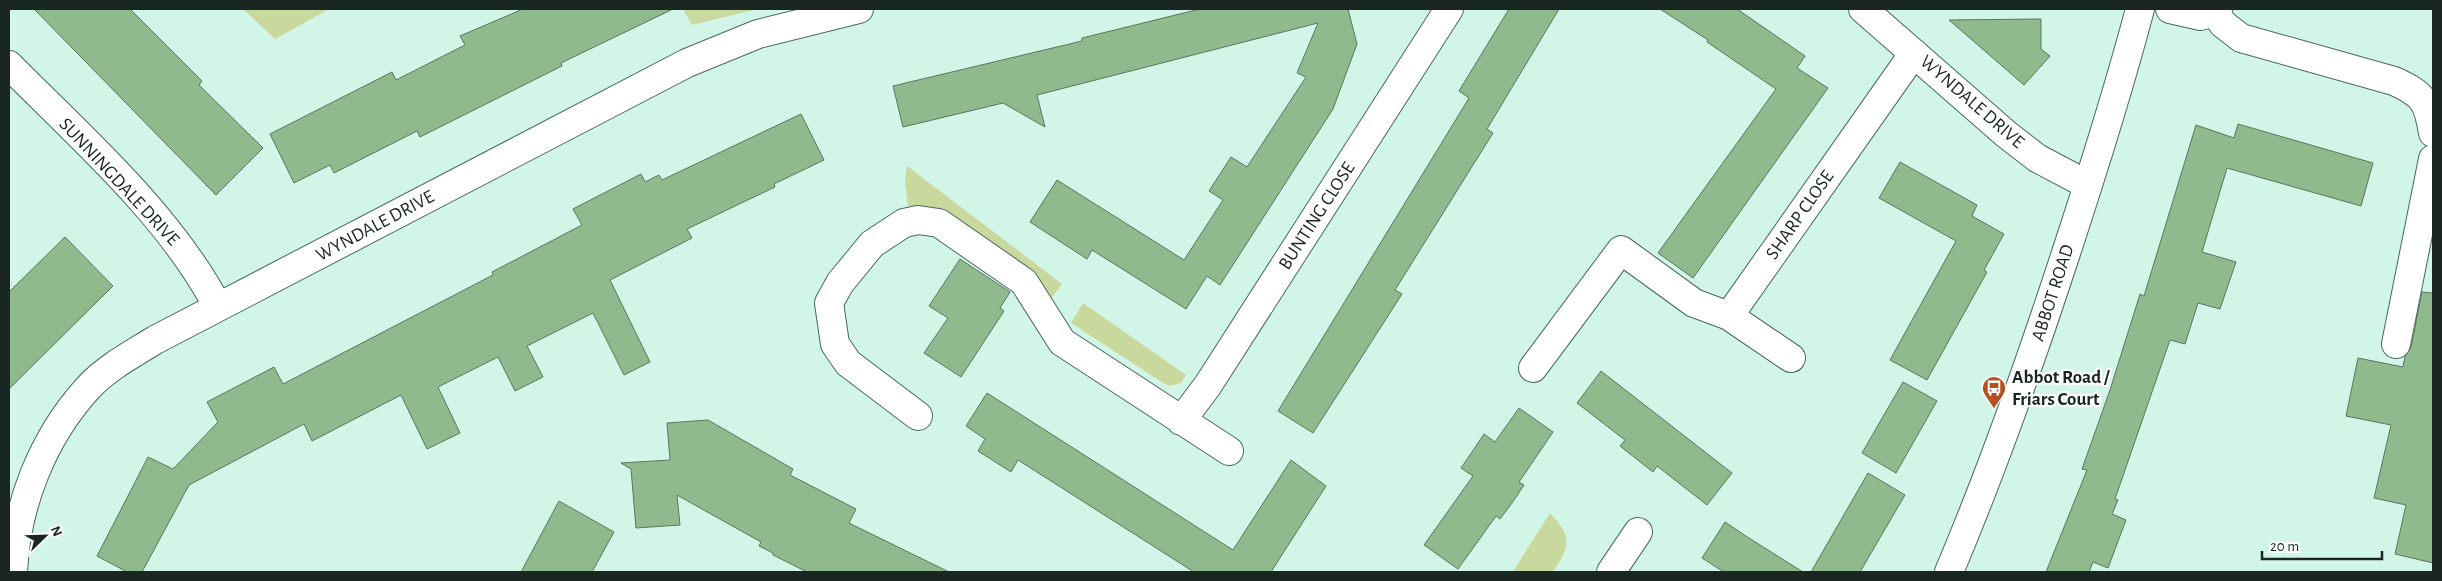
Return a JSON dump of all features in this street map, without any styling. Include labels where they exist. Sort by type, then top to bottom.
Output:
[{"type":"street","name":"WYNDALE DRIVE","points":[[13,572],[14,549],[20,514],[36,471],[61,423],[88,388],[124,359],[155,340],[687,62],[758,34],[859,9]]},
{"type":"street","name":"BUNTING CLOSE","points":[[1181,421],[1214,376],[1449,9]]},
{"type":"street","name":"WYNDALE DRIVE","points":[[1863,9],[2006,134],[2037,158],[2088,185]]},
{"type":"street","name":"ABBOT ROAD","points":[[1949,572],[1985,488],[2022,387],[2088,185],[2140,9]]},
{"type":"street","points":[[2170,9],[2201,16],[2216,10],[2223,24],[2241,38],[2394,81],[2414,90],[2424,99],[2433,132]]},
{"type":"street","name":"SHARP CLOSE","points":[[1729,316],[1914,53]]},
{"type":"street","name":"SUNNINGDALE DRIVE","points":[[9,65],[116,174],[173,237],[200,275],[218,307]]},
{"type":"street","points":[[2396,344],[2433,159]]},
{"type":"street","points":[[918,416],[848,363],[835,344],[829,303],[840,283],[872,244],[904,222],[918,220],[939,223],[1024,282],[1062,342],[1229,452]]},
{"type":"street","points":[[1533,368],[1620,250],[1694,303],[1729,316],[1791,358]]},
{"type":"street","points":[[1611,572],[1638,532]]},
{"type":"green space","points":[[243,9],[329,9],[275,39]]},
{"type":"green space","points":[[683,9],[757,9],[692,25]]},
{"type":"green space","points":[[907,166],[1062,284],[1050,300],[1024,267],[950,213],[939,209],[908,206],[905,181]]},
{"type":"green space","points":[[1083,303],[1186,375],[1181,383],[1169,386],[1071,323]]},
{"type":"green space","points":[[1550,513],[1563,529],[1566,536],[1566,548],[1553,572],[1518,572],[1514,570]]},
{"type":"building","points":[[34,9],[130,9],[202,81],[199,85],[263,148],[216,195]]},
{"type":"building","points":[[523,9],[673,9],[561,63],[562,66],[420,137],[417,131],[334,173],[330,165],[294,183],[270,134],[392,72],[396,80],[465,45],[460,36]]},
{"type":"building","points":[[1200,9],[1348,9],[1357,44],[1333,109],[1220,285],[1207,276],[1186,309],[1092,250],[1087,259],[1030,222],[1057,180],[1184,260],[1223,200],[1209,191],[1231,157],[1247,167],[1306,77],[1297,73],[1318,23],[1037,95],[1045,127],[1003,103],[903,127],[893,86],[1082,41],[1082,38]]},
{"type":"building","points":[[1509,9],[1559,9],[1487,129],[1493,133],[1395,290],[1402,294],[1313,433],[1278,411],[1469,98],[1459,91]]},
{"type":"building","points":[[1660,9],[1737,9],[1805,56],[1797,68],[1828,88],[1693,278],[1658,253],[1776,89],[1707,42],[1708,40]]},
{"type":"building","points":[[2041,19],[2041,49],[2050,56],[2024,85],[1949,20]]},
{"type":"building","points":[[801,114],[824,160],[774,184],[775,187],[687,229],[692,238],[610,280],[650,362],[624,375],[593,313],[527,346],[543,377],[515,391],[498,357],[438,387],[460,433],[427,449],[401,395],[312,441],[304,424],[189,485],[142,572],[127,572],[97,556],[148,457],[173,469],[218,422],[207,402],[274,367],[283,384],[493,275],[492,272],[582,225],[573,209],[641,174],[645,182],[659,175],[662,180]]},
{"type":"building","points":[[2238,124],[2373,163],[2361,206],[2227,168],[2202,252],[2236,262],[2220,309],[2198,303],[2185,344],[2170,340],[2115,499],[2118,500],[2112,514],[2126,520],[2108,568],[2093,562],[2089,572],[2046,572],[2087,470],[2082,469],[2110,390],[2140,294],[2144,296],[2196,125],[2234,138]]},
{"type":"building","points":[[1900,162],[1977,205],[1972,216],[2004,234],[1984,270],[1987,272],[1927,380],[1890,360],[1956,241],[1879,198]]},
{"type":"building","points":[[65,237],[113,286],[9,389],[9,292]]},
{"type":"building","points":[[960,259],[1010,292],[1000,308],[1004,311],[961,377],[924,353],[948,318],[929,306]]},
{"type":"building","points":[[2422,292],[2433,293],[2433,563],[2395,554],[2406,505],[2374,498],[2391,425],[2346,416],[2358,358],[2403,367],[2405,356],[2411,347]]},
{"type":"building","points":[[1601,371],[1732,473],[1707,505],[1657,466],[1653,472],[1620,446],[1625,440],[1577,403]]},
{"type":"building","points":[[1903,382],[1937,401],[1896,473],[1862,453]]},
{"type":"building","points":[[987,393],[1233,550],[1291,460],[1326,486],[1271,572],[1194,572],[1018,460],[1011,472],[978,451],[985,439],[966,426]]},
{"type":"building","points":[[1519,408],[1553,432],[1519,482],[1524,485],[1512,503],[1500,519],[1496,516],[1458,569],[1424,545],[1473,476],[1461,468],[1484,434],[1495,442]]},
{"type":"building","points":[[708,420],[793,469],[790,475],[856,509],[849,523],[949,572],[807,572],[773,555],[773,553],[759,546],[761,542],[677,495],[680,525],[636,528],[631,469],[621,463],[670,460],[667,423]]},
{"type":"building","points":[[1868,473],[1905,495],[1860,572],[1811,572]]},
{"type":"building","points":[[559,501],[614,532],[592,572],[521,572]]},
{"type":"building","points":[[1725,522],[1803,572],[1724,572],[1702,558]]},
{"type":"place","name":"Abbot Road / Friars Court","points":[[1994,409]]}]
